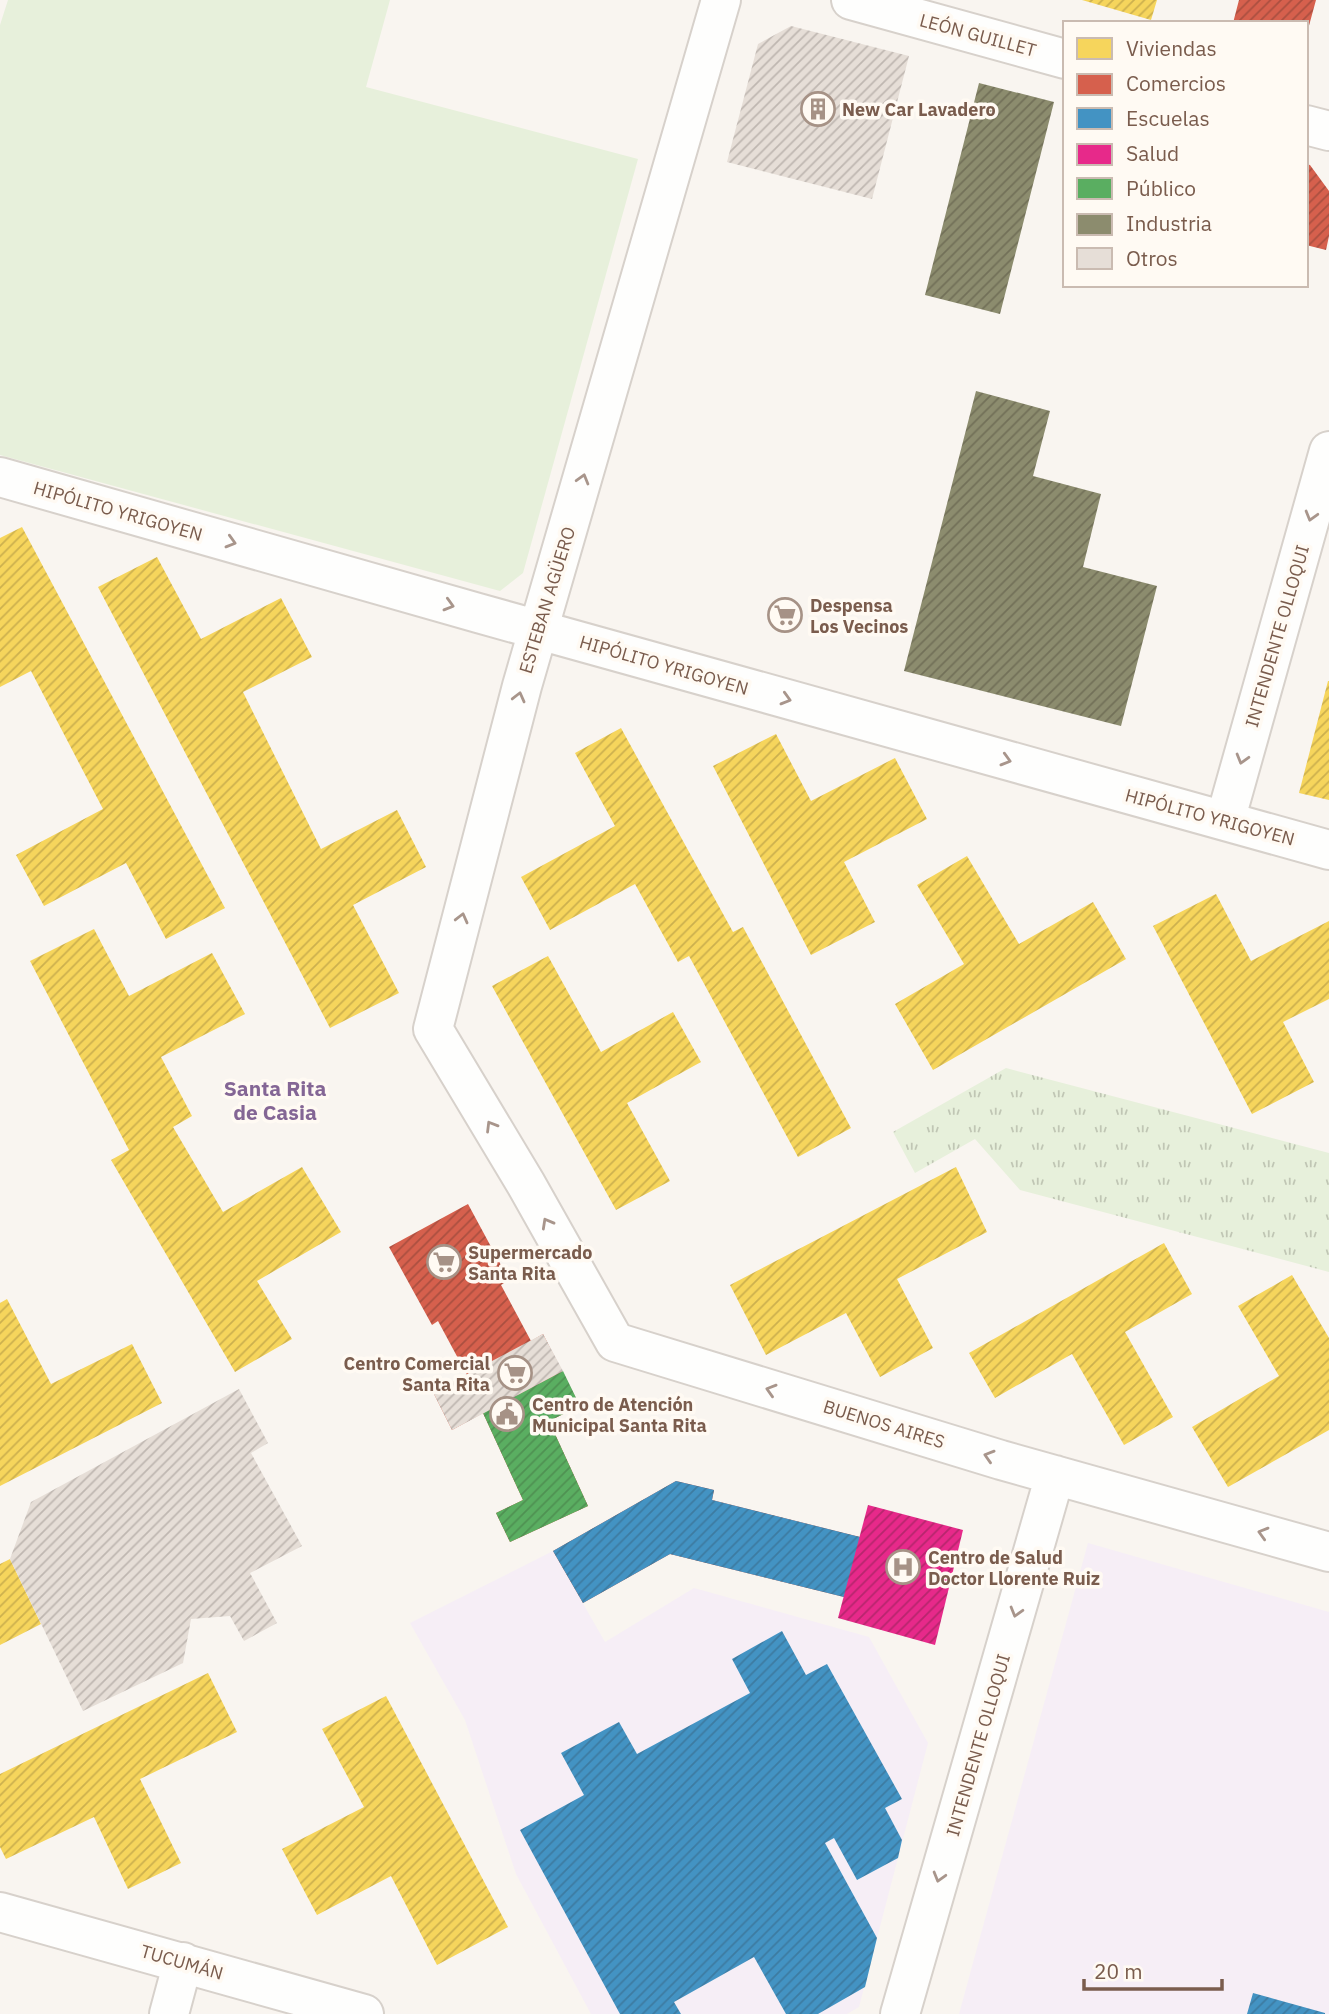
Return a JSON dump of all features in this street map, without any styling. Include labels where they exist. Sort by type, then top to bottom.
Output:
[{"type":"street","name":"ESTEBAN AGÜERO","points":[[526,1184],[433,1029],[522,686],[721,0]]},
{"type":"street","name":"LEÓN GUILLET","points":[[851,0],[1063,58]]},
{"type":"street","points":[[1308,126],[1329,131]]},
{"type":"street","name":"INTENDENTE OLLOQUI","points":[[1225,821],[1329,450]]},
{"type":"street","name":"HIPÓLITO YRIGOYEN","points":[[0,477],[1329,850]]},
{"type":"street","name":"BUENOS AIRES","points":[[526,1184],[615,1342],[1055,1475],[1329,1552]]},
{"type":"street","name":"INTENDENTE OLLOQUI","points":[[900,2014],[1055,1475]]},
{"type":"street","name":"TUCUMÁN","points":[[0,1912],[364,2014]]},
{"type":"street","points":[[169,2014],[183,1962]]},
{"type":"shaded area","points":[[1088,1543],[1329,1612],[1329,2014],[959,2014]]},
{"type":"shaded area","points":[[553,1551],[605,1642],[694,1588],[869,1637],[928,1743],[859,2007],[847,2014],[591,2014],[516,1874],[465,1720],[410,1623]]},
{"type":"green space","points":[[8,0],[390,0],[366,87],[638,159],[523,573],[500,591],[0,455],[0,25]]},
{"type":"green space","points":[[1006,1068],[1329,1153],[1329,1272],[1020,1190],[975,1139],[915,1173],[893,1132]]},
{"type":"building: Viviendas","points":[[1082,0],[1157,0],[1151,20]]},
{"type":"building: Viviendas","points":[[22,527],[225,908],[166,939],[126,863],[44,906],[16,855],[103,809],[31,671],[0,687],[0,538]]},
{"type":"building: Viviendas","points":[[157,557],[201,639],[281,598],[312,657],[243,692],[321,849],[397,810],[426,867],[353,905],[399,993],[330,1028],[98,587]]},
{"type":"building: Viviendas","points":[[1329,681],[1329,800],[1299,793]]},
{"type":"building: Viviendas","points":[[621,728],[733,932],[743,927],[851,1128],[798,1157],[689,956],[678,962],[635,884],[550,930],[521,877],[615,826],[575,753]]},
{"type":"building: Viviendas","points":[[776,734],[811,801],[895,758],[927,819],[844,862],[875,922],[811,955],[713,766]]},
{"type":"building: Viviendas","points":[[967,856],[1019,944],[1093,902],[1126,959],[933,1070],[895,1004],[964,964],[917,885]]},
{"type":"building: Viviendas","points":[[1216,894],[1251,961],[1329,921],[1329,999],[1283,1022],[1314,1082],[1252,1114],[1153,926]]},
{"type":"building: Viviendas","points":[[94,929],[129,996],[212,953],[245,1014],[161,1057],[192,1116],[173,1127],[223,1212],[302,1167],[341,1232],[257,1281],[292,1339],[235,1372],[111,1160],[129,1150],[30,961]]},
{"type":"building: Viviendas","points":[[548,956],[601,1052],[673,1012],[701,1062],[627,1103],[670,1181],[616,1210],[492,986]]},
{"type":"building: Viviendas","points":[[956,1167],[987,1232],[897,1279],[933,1348],[880,1377],[846,1313],[766,1355],[730,1285]]},
{"type":"building: Viviendas","points":[[1164,1243],[1192,1294],[1125,1332],[1173,1417],[1124,1445],[1072,1354],[995,1398],[969,1353]]},
{"type":"building: Viviendas","points":[[1292,1275],[1329,1338],[1329,1430],[1228,1487],[1192,1427],[1279,1376],[1238,1306]]},
{"type":"building: Viviendas","points":[[7,1299],[51,1384],[132,1344],[162,1403],[0,1486],[0,1303]]},
{"type":"building: Viviendas","points":[[10,1559],[41,1624],[0,1645],[0,1564]]},
{"type":"building: Viviendas","points":[[208,1673],[237,1732],[140,1779],[181,1863],[128,1889],[94,1817],[6,1859],[0,1847],[0,1774]]},
{"type":"building: Viviendas","points":[[386,1696],[508,1927],[437,1965],[391,1876],[317,1915],[282,1849],[364,1807],[322,1729]]},
{"type":"building: Comercios","points":[[1239,0],[1316,0],[1308,29],[1308,21],[1234,21]]},
{"type":"building: Comercios","points":[[1308,164],[1329,191],[1329,236],[1326,250],[1308,246]]},
{"type":"building: Comercios","name":"Centro Comercial Santa Rita","points":[[468,1204],[509,1280],[501,1285],[531,1341],[543,1334],[580,1406],[549,1421],[588,1506],[510,1542],[496,1513],[523,1500],[483,1413],[452,1430],[433,1392],[467,1375],[438,1321],[432,1325],[389,1247]]},
{"type":"building: Comercios","points":[[676,1481],[714,1490],[712,1500],[860,1537],[844,1597],[670,1554],[583,1603],[553,1551]]},
{"type":"building: Escuelas","points":[[676,1481],[714,1490],[712,1500],[860,1537],[844,1597],[670,1554],[583,1603],[553,1551]]},
{"type":"building: Escuelas","points":[[782,1631],[806,1675],[827,1664],[902,1799],[885,1808],[902,1840],[898,1858],[857,1880],[834,1838],[825,1843],[877,1938],[865,1987],[818,2014],[786,2014],[754,1957],[674,2002],[681,2014],[620,2014],[520,1830],[584,1795],[561,1753],[619,1722],[637,1754],[750,1693],[732,1659]]},
{"type":"building: Escuelas","points":[[1253,1993],[1325,2013],[1325,2014],[1247,2014]]},
{"type":"building: Salud","name":"Centro de Salud Doctor Llorente Ruiz","points":[[868,1505],[963,1530],[935,1645],[838,1618]]},
{"type":"building: Público","points":[[563,1371],[580,1406],[549,1421],[588,1506],[510,1542],[496,1513],[523,1500],[483,1413]]},
{"type":"building: Industria","points":[[979,83],[1054,102],[1000,314],[925,295]]},
{"type":"building: Industria","points":[[976,391],[1050,411],[1033,476],[1101,494],[1083,567],[1157,586],[1121,726],[904,671]]},
{"type":"building: Otros","name":"New Car Lavadero","points":[[791,26],[909,56],[872,199],[727,162],[758,44]]},
{"type":"building: Otros","points":[[543,1334],[563,1371],[452,1430],[433,1392]]},
{"type":"building: Otros","points":[[239,1389],[268,1443],[251,1453],[302,1546],[250,1573],[277,1623],[244,1641],[230,1616],[191,1619],[183,1663],[83,1711],[10,1559],[31,1502]]},
{"type":"place","name":"New Car Lavadero","points":[[818,109]]},
{"type":"place","name":"Despensa Los Vecinos","points":[[785,615]]},
{"type":"place","name":"Supermercado Santa Rita","points":[[444,1262]]},
{"type":"place","name":"Centro Comercial Santa Rita","points":[[515,1373]]},
{"type":"place","name":"Centro de Atención Municipal Santa Rita","points":[[507,1414]]},
{"type":"place","name":"Centro de Salud Doctor Llorente Ruiz","points":[[903,1567]]},
{"type":"district","name":"Santa Rita de Casia","points":[[275,1100]]}]
